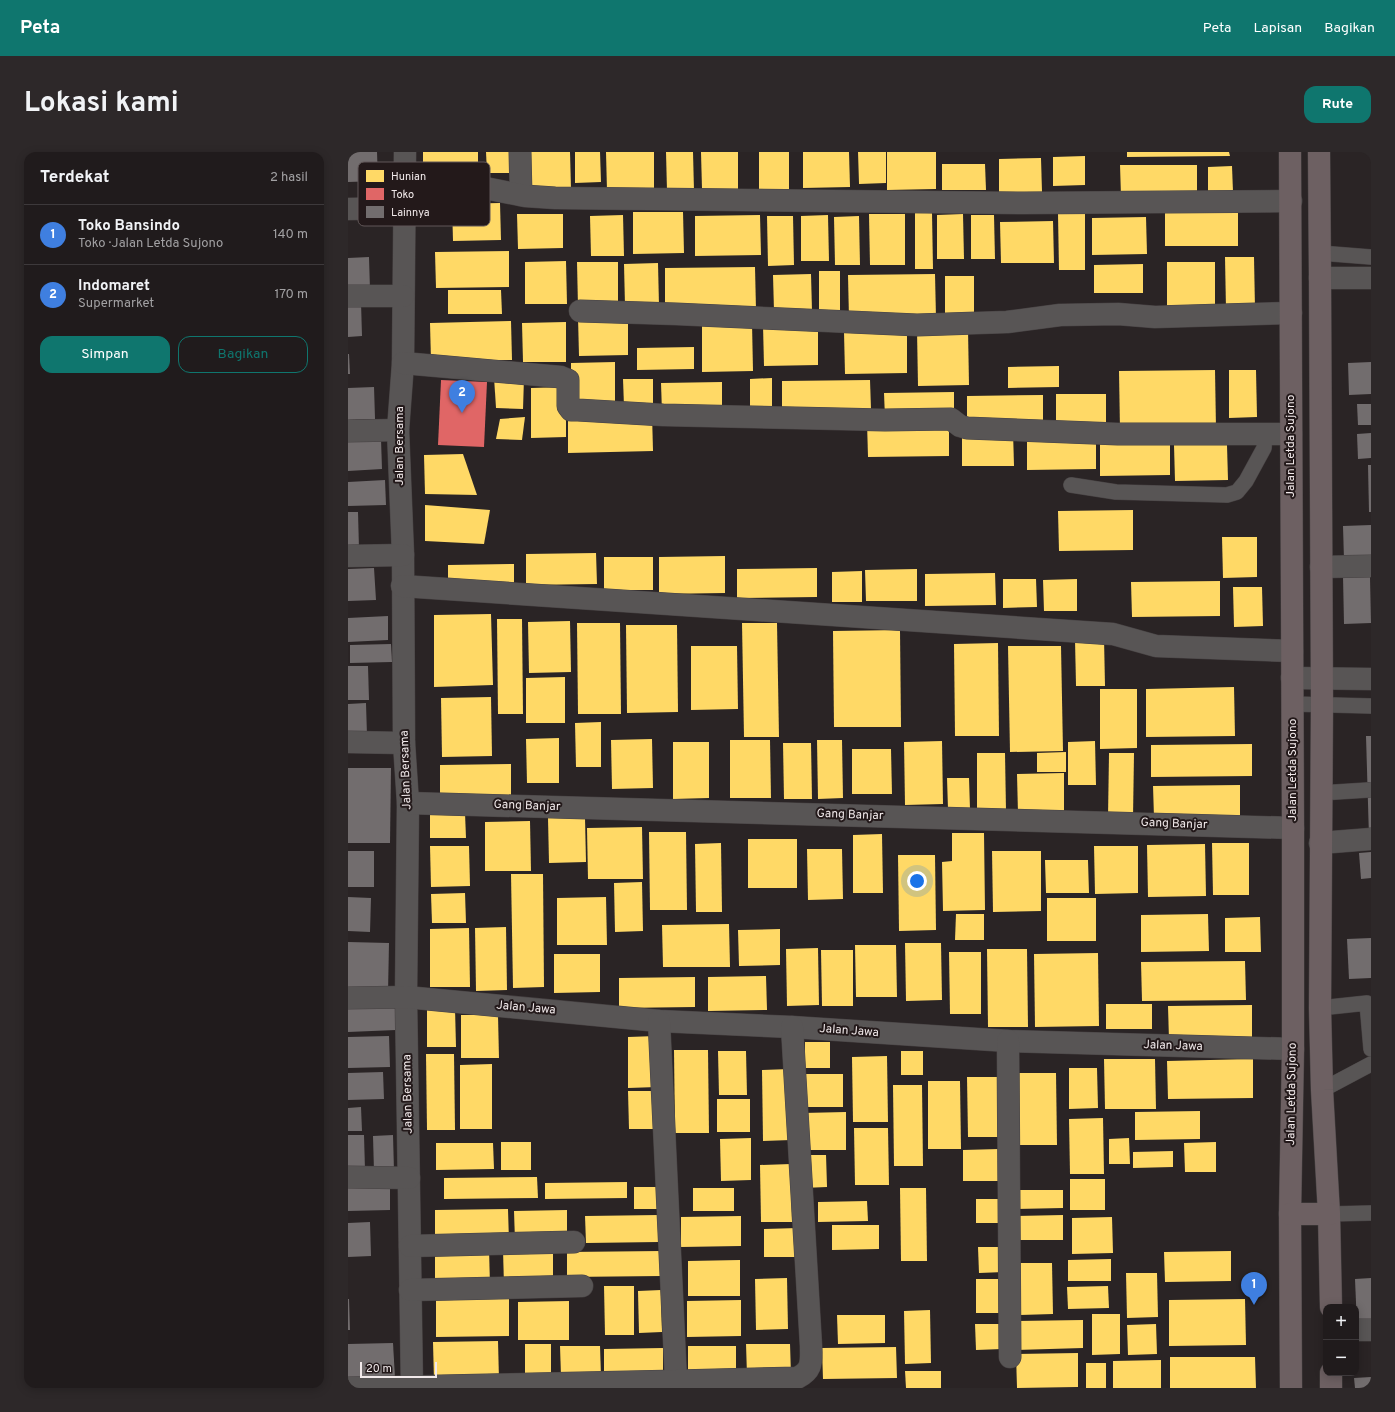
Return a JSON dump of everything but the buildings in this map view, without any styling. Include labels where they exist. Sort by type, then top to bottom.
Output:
[{"type":"highway","name":"Jalan Letda Sujono","points":[[1290,152],[1293,828],[1293,1049],[1290,1214],[1291,1388]]},
{"type":"highway","points":[[1318,152],[1320,254],[1322,704],[1320,792],[1320,1008],[1322,1090],[1329,1214],[1331,1304]]},
{"type":"highway","points":[[1290,1214],[1329,1214]]},
{"type":"highway","points":[[1331,1376],[1331,1388]]},
{"type":"street","points":[[520,152],[521,195]]},
{"type":"street","points":[[490,186],[521,195],[555,198],[1024,204],[1291,201]]},
{"type":"street","points":[[348,209],[358,209]]},
{"type":"street","name":"Jalan Bersama","points":[[404,226],[403,363],[398,430],[403,555],[404,743],[408,803],[406,997],[412,1388]]},
{"type":"street","points":[[1320,278],[1371,278]]},
{"type":"street","points":[[348,296],[403,296]]},
{"type":"street","points":[[580,311],[917,325],[1007,322],[1060,315],[1118,314],[1155,317],[1291,313]]},
{"type":"street","points":[[403,363],[562,377],[568,380],[568,406],[571,410],[679,415],[885,420],[951,419],[960,426],[967,428],[1118,434],[1291,434]]},
{"type":"street","points":[[348,431],[398,430]]},
{"type":"street","points":[[348,556],[403,555]]},
{"type":"street","points":[[1321,568],[1371,566]]},
{"type":"street","points":[[402,586],[1112,634],[1156,646],[1292,651]]},
{"type":"street","points":[[1292,678],[1371,679]]},
{"type":"street","points":[[348,742],[404,743]]},
{"type":"street","name":"Gang Banjar","points":[[408,803],[1293,828]]},
{"type":"street","points":[[1320,843],[1371,840]]},
{"type":"street","name":"Jalan Jawa","points":[[348,998],[406,997],[659,1020],[1008,1041],[1293,1049]]},
{"type":"street","points":[[659,1020],[676,1382]]},
{"type":"street","points":[[348,1388],[412,1388],[797,1378],[809,1370],[811,1362],[811,1346],[792,1027]]},
{"type":"street","points":[[1008,1041],[1010,1357]]},
{"type":"street","points":[[348,1177],[409,1178]]},
{"type":"street","points":[[410,1246],[574,1242]]},
{"type":"street","points":[[410,1290],[582,1286]]},
{"type":"street","points":[[1359,1330],[1371,1330]]},
{"type":"lane","points":[[1320,254],[1371,257]]},
{"type":"lane","points":[[1071,486],[1116,492],[1227,495],[1237,492],[1246,481],[1264,448],[1265,435]]},
{"type":"lane","points":[[1292,704],[1371,706]]},
{"type":"lane","points":[[1320,792],[1368,790]]},
{"type":"lane","points":[[1320,1008],[1369,1003],[1371,1049]]},
{"type":"lane","points":[[1322,1090],[1371,1064]]},
{"type":"lane","points":[[1329,1214],[1371,1213]]},
{"type":"place","name":"Indomaret","points":[[462,413]]},
{"type":"place","name":"Toko Bansindo","points":[[1254,1305]]}]
